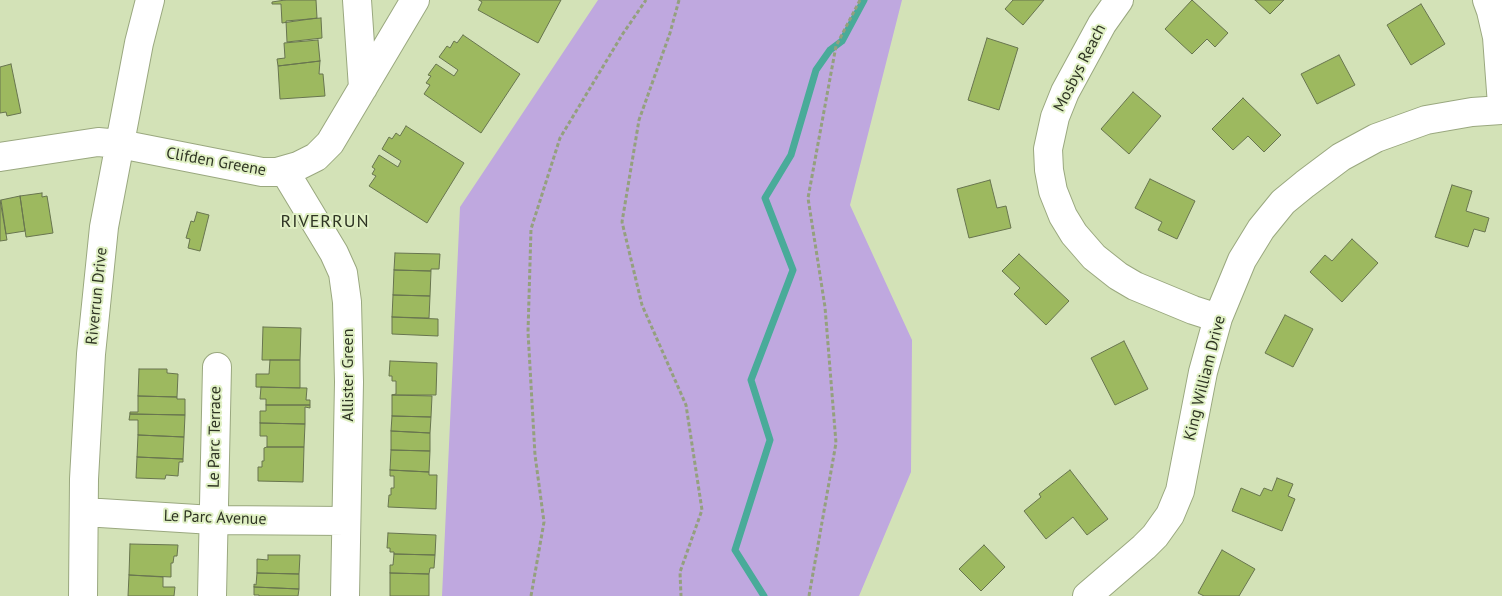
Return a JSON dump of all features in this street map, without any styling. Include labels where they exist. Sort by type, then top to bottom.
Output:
[{"type":"street","name":"Riverrun Drive","points":[[83,596],[84,512],[91,354],[104,227],[139,43],[150,0]]},
{"type":"street","points":[[357,0],[363,88]]},
{"type":"street","name":"Clifden Greene","points":[[0,157],[98,142],[120,144],[262,172],[284,170],[298,166],[316,156],[330,143],[415,0]]},
{"type":"street","name":"Mosbys Reach","points":[[1119,0],[1102,24],[1065,92],[1055,117],[1048,149],[1053,191],[1063,216],[1074,234],[1094,257],[1118,276],[1135,286],[1218,318]]},
{"type":"street","points":[[1487,0],[1497,37],[1502,105]]},
{"type":"street","name":"King William Drive","points":[[1087,596],[1144,547],[1155,536],[1170,515],[1180,491],[1203,372],[1218,318],[1242,260],[1261,229],[1284,202],[1341,157],[1376,138],[1426,120],[1472,112],[1502,110]]},
{"type":"street","name":"Allister Green","points":[[284,170],[334,253],[343,273],[347,302],[349,382],[345,596]]},
{"type":"street","name":"Le Parc Terrace","points":[[212,596],[217,368]]},
{"type":"street","name":"Le Parc Avenue","points":[[84,512],[213,520],[346,521]]},
{"type":"path","points":[[531,596],[544,522],[535,455],[528,332],[531,229],[560,138],[622,35],[646,0]]},
{"type":"path","points":[[679,0],[670,33],[639,120],[622,222],[642,305],[686,405],[702,510],[680,572],[681,596]]},
{"type":"path","points":[[810,596],[836,443],[825,307],[808,198],[836,46],[860,0]]},
{"type":"shaded area","points":[[598,0],[902,0],[850,205],[912,340],[911,472],[859,596],[442,596],[460,207]]},
{"type":"building","points":[[316,0],[317,18],[282,23],[281,4],[272,4],[272,2]]},
{"type":"building","points":[[479,0],[561,0],[538,43],[478,10],[482,2]]},
{"type":"building","points":[[1013,0],[1044,0],[1023,25],[1005,9]]},
{"type":"building","points":[[1192,0],[1228,33],[1215,47],[1207,39],[1192,54],[1165,29]]},
{"type":"building","points":[[1255,0],[1284,0],[1270,14]]},
{"type":"building","points":[[1421,4],[1445,44],[1411,65],[1387,25]]},
{"type":"building","points":[[321,18],[322,38],[287,42],[286,21]]},
{"type":"building","points":[[463,35],[520,74],[481,133],[424,94],[430,85],[426,83],[431,76],[428,75],[436,64],[454,76],[458,70],[439,57],[447,46],[450,48],[454,41],[457,43]]},
{"type":"building","points":[[987,38],[1018,48],[999,110],[968,100]]},
{"type":"building","points":[[318,40],[320,61],[278,66],[277,59],[285,58],[284,43]]},
{"type":"building","points":[[1339,55],[1355,85],[1317,104],[1301,74]]},
{"type":"building","points":[[320,61],[319,74],[323,74],[325,96],[280,99],[278,66]]},
{"type":"building","points":[[11,64],[21,113],[7,116],[6,112],[0,113],[0,67]]},
{"type":"building","points":[[1133,92],[1161,116],[1129,154],[1101,129]]},
{"type":"building","points":[[1243,98],[1281,135],[1264,152],[1248,136],[1233,150],[1212,129]]},
{"type":"building","points":[[406,126],[464,163],[427,223],[369,186],[376,176],[372,174],[375,169],[372,167],[379,155],[398,167],[401,161],[382,149],[389,137],[392,139],[396,133],[400,136]]},
{"type":"building","points":[[1150,179],[1195,201],[1177,239],[1158,230],[1162,222],[1135,208]]},
{"type":"building","points":[[990,180],[997,208],[1006,206],[1011,228],[969,238],[957,189]]},
{"type":"building","points":[[1452,185],[1472,191],[1466,211],[1489,218],[1485,232],[1474,229],[1468,247],[1435,237]]},
{"type":"building","points":[[42,193],[42,197],[47,196],[53,233],[26,237],[20,196]]},
{"type":"building","points":[[20,196],[25,231],[6,234],[1,200]]},
{"type":"building","points":[[0,200],[7,240],[0,241]]},
{"type":"building","points":[[197,212],[209,215],[200,251],[188,248],[190,239],[186,238],[191,221],[194,222]]},
{"type":"building","points":[[1352,239],[1378,263],[1342,302],[1310,272],[1325,255],[1332,261]]},
{"type":"building","points":[[395,253],[440,254],[439,269],[431,269],[431,271],[394,270]]},
{"type":"building","points":[[1019,254],[1069,301],[1046,325],[1014,294],[1020,288],[1002,271]]},
{"type":"building","points":[[394,270],[431,271],[430,296],[393,295]]},
{"type":"building","points":[[393,295],[430,296],[429,318],[392,317]]},
{"type":"building","points":[[1285,315],[1313,329],[1293,367],[1265,353]]},
{"type":"building","points":[[392,317],[438,319],[438,336],[392,334]]},
{"type":"building","points":[[263,327],[301,328],[300,360],[262,360]]},
{"type":"building","points":[[1124,341],[1148,389],[1115,405],[1091,358]]},
{"type":"building","points":[[270,360],[300,360],[300,388],[256,387],[256,374],[269,374]]},
{"type":"building","points":[[390,361],[437,363],[436,395],[392,395],[396,394],[396,381],[392,381],[392,376],[389,376]]},
{"type":"building","points":[[139,369],[167,369],[167,373],[178,374],[177,397],[138,396]]},
{"type":"building","points":[[261,387],[307,388],[306,400],[310,400],[310,405],[266,405],[266,399],[260,399]]},
{"type":"building","points":[[392,395],[432,396],[431,417],[392,416]]},
{"type":"building","points":[[138,396],[185,399],[185,415],[130,414],[130,412],[138,412]]},
{"type":"building","points":[[266,405],[310,405],[310,408],[305,407],[305,424],[260,423],[260,411],[266,411]]},
{"type":"building","points":[[130,414],[185,415],[184,437],[138,435],[138,420],[129,420]]},
{"type":"building","points":[[392,416],[431,417],[430,433],[391,431]]},
{"type":"building","points":[[260,423],[305,424],[304,447],[267,447],[267,436],[260,436]]},
{"type":"building","points":[[391,431],[430,433],[430,451],[391,450]]},
{"type":"building","points":[[138,435],[184,437],[183,459],[137,457]]},
{"type":"building","points":[[304,447],[303,482],[258,481],[258,467],[262,467],[264,448]]},
{"type":"building","points":[[391,450],[430,451],[429,472],[390,470]]},
{"type":"building","points":[[137,457],[183,459],[183,462],[179,462],[178,476],[166,475],[165,479],[136,478]]},
{"type":"building","points":[[390,470],[429,472],[429,475],[437,475],[436,509],[388,507],[391,488],[394,488],[394,476],[390,476]]},
{"type":"building","points":[[1070,470],[1108,519],[1087,535],[1073,517],[1046,539],[1024,511],[1041,497],[1039,494]]},
{"type":"building","points":[[1277,478],[1293,484],[1288,496],[1295,499],[1282,531],[1232,511],[1241,488],[1260,496],[1264,488],[1272,491]]},
{"type":"building","points":[[388,533],[436,535],[435,555],[394,554],[394,552],[390,552],[390,548],[387,548]]},
{"type":"building","points":[[130,544],[178,545],[177,556],[174,556],[173,563],[171,563],[171,577],[129,575]]},
{"type":"building","points":[[984,545],[1005,567],[981,591],[959,569]]},
{"type":"building","points":[[1222,550],[1255,569],[1239,596],[1204,596],[1198,593]]},
{"type":"building","points":[[394,554],[435,555],[434,568],[430,568],[429,574],[390,573],[390,565],[393,565]]},
{"type":"building","points":[[268,555],[300,555],[299,574],[257,573],[257,559],[268,560]]},
{"type":"building","points":[[257,573],[299,574],[299,589],[254,587],[254,584],[256,585]]},
{"type":"building","points":[[390,573],[429,574],[429,596],[390,596]]},
{"type":"building","points":[[129,575],[163,577],[163,587],[175,587],[174,596],[128,596]]},
{"type":"building","points":[[254,587],[299,589],[298,596],[259,596],[254,595]]},
{"type":"waterway","points":[[764,596],[735,550],[770,440],[751,380],[793,270],[765,198],[791,155],[816,70],[830,50],[842,41],[864,0]]},
{"type":"district","name":"RIVERRUN","points":[[325,222]]}]
